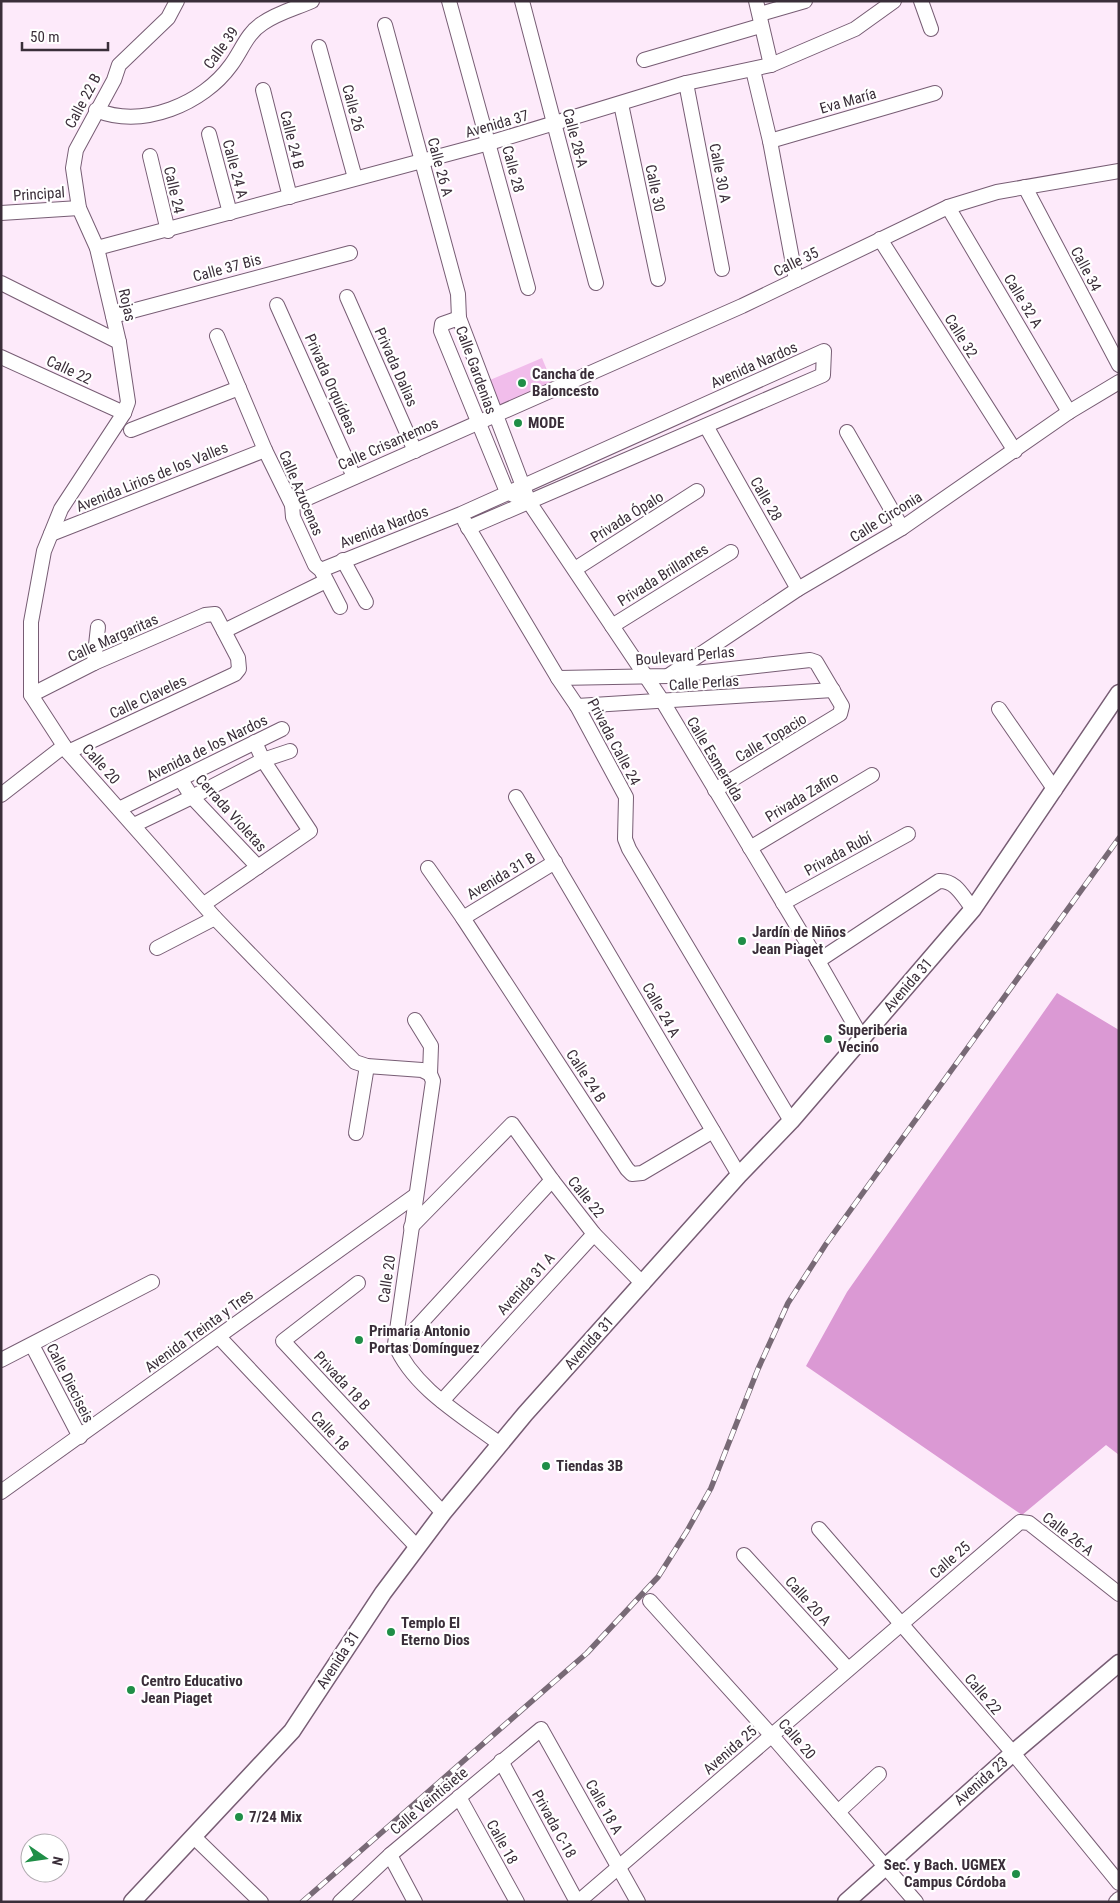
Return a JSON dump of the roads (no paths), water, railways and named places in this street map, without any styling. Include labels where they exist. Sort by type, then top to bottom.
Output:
[{"type":"street","name":"Calle 22 B","points":[[79,208],[73,168],[76,150],[96,110],[114,80],[119,65],[168,18],[177,1]]},
{"type":"street","name":"Calle 39","points":[[96,110],[120,115],[150,115],[172,109],[194,99],[212,86],[231,65],[247,37],[263,23],[312,1]]},
{"type":"street","name":"Calle 28","points":[[449,1],[528,288]]},
{"type":"street","name":"Calle 28-A","points":[[522,1],[596,283]]},
{"type":"street","points":[[644,60],[759,14],[805,1]]},
{"type":"street","name":"Avenida 37","points":[[97,248],[168,231],[355,178],[555,125],[686,83],[771,65],[855,29],[894,1]]},
{"type":"street","points":[[921,1],[931,29]]},
{"type":"street","points":[[759,14],[771,65]]},
{"type":"street","name":"Calle 26 A","points":[[385,25],[458,294],[460,318]]},
{"type":"street","name":"Calle 26","points":[[319,47],[355,178]]},
{"type":"street","points":[[753,70],[770,141],[796,280]]},
{"type":"street","name":"Calle 30 A","points":[[686,83],[722,269]]},
{"type":"street","name":"Calle 24 B","points":[[263,90],[290,197]]},
{"type":"street","name":"Eva María","points":[[770,141],[935,92]]},
{"type":"street","name":"Calle 30","points":[[621,104],[658,279]]},
{"type":"street","name":"Calle 24 A","points":[[209,134],[230,213]]},
{"type":"street","name":"Calle 24","points":[[150,156],[168,231]]},
{"type":"street","name":"Calle 35","points":[[497,414],[796,280],[948,207],[997,192],[1119,171]]},
{"type":"street","name":"Calle 34","points":[[1025,187],[1119,365]]},
{"type":"street","name":"Calle 32 A","points":[[948,207],[1070,412]]},
{"type":"street","name":"Principal","points":[[1,213],[79,208]]},
{"type":"street","name":"Rojas","points":[[79,208],[97,248],[119,342],[128,402],[124,413]]},
{"type":"street","name":"Calle 32","points":[[880,239],[1015,451]]},
{"type":"street","name":"Calle 37 Bis","points":[[113,316],[350,253]]},
{"type":"street","points":[[1,283],[119,342]]},
{"type":"street","name":"Privada Dalias","points":[[347,297],[415,451]]},
{"type":"street","name":"Privada Orquídeas","points":[[277,305],[354,477]]},
{"type":"street","name":"Calle Gardenias","points":[[507,492],[477,423],[441,331],[442,324],[460,318],[529,502]]},
{"type":"street","name":"Calle Azucenas","points":[[217,336],[265,450],[292,505],[293,517],[316,565],[340,607]]},
{"type":"street","name":"Avenida Nardos","points":[[224,631],[324,576],[342,560],[461,514],[824,351],[823,375],[468,528]]},
{"type":"street","name":"Calle 22","points":[[1,357],[124,413]]},
{"type":"street","name":"Calle Circonia","points":[[668,676],[798,589],[902,528],[1070,412],[1119,382]]},
{"type":"street","points":[[131,430],[239,388]]},
{"type":"street","points":[[31,695],[31,622],[44,551],[61,509],[124,413]]},
{"type":"street","name":"Calle Crisantemos","points":[[292,505],[497,414]]},
{"type":"street","name":"Calle 28","points":[[706,426],[798,589]]},
{"type":"street","points":[[847,432],[902,528]]},
{"type":"street","name":"Avenida Lirios de los Valles","points":[[51,534],[265,450]]},
{"type":"street","name":"Privada Ópalo","points":[[575,569],[697,491]]},
{"type":"street","points":[[507,492],[529,502]]},
{"type":"street","name":"Calle Esmeralda","points":[[529,502],[663,702],[862,1038]]},
{"type":"street","name":"Privada Calle 24","points":[[461,514],[558,678],[577,706],[626,796],[625,839],[629,849],[791,1121]]},
{"type":"street","name":"Privada Brillantes","points":[[612,626],[731,552]]},
{"type":"street","points":[[342,560],[366,602]]},
{"type":"street","name":"Calle Margaritas","points":[[31,695],[94,663],[210,613],[215,614],[224,631]]},
{"type":"street","points":[[94,663],[98,627]]},
{"type":"street","name":"Calle Claveles","points":[[1,795],[66,749],[235,674],[239,669],[238,658],[224,631]]},
{"type":"street","name":"Boulevard Perlas","points":[[558,678],[668,676],[814,660],[833,690]]},
{"type":"street","name":"Calle Perlas","points":[[577,706],[833,690]]},
{"type":"street","name":"Calle Topacio","points":[[715,790],[786,749],[842,711],[842,706],[833,690]]},
{"type":"street","name":"Avenida 31","points":[[132,1902],[292,1731],[383,1593],[443,1513],[500,1444],[739,1175],[791,1121],[973,909],[1119,693]]},
{"type":"street","name":"Calle 20","points":[[31,695],[66,749],[216,918],[356,1062],[368,1066],[422,1070],[430,1074]]},
{"type":"street","points":[[999,709],[1055,790]]},
{"type":"street","name":"Avenida de los Nardos","points":[[120,809],[282,728]]},
{"type":"street","points":[[204,904],[310,831],[263,760],[256,742]]},
{"type":"street","points":[[134,825],[263,760],[290,750]]},
{"type":"street","name":"Privada Zafiro","points":[[750,848],[872,775]]},
{"type":"street","name":"Cerrada Violetas","points":[[181,780],[192,797],[258,867]]},
{"type":"street","name":"Calle 24 A","points":[[516,797],[739,1175]]},
{"type":"street","name":"Privada Rubí","points":[[783,903],[908,834]]},
{"type":"street","name":"Avenida 31 B","points":[[463,918],[555,862]]},
{"type":"street","points":[[428,868],[463,918]]},
{"type":"street","points":[[818,961],[939,882],[947,881],[953,884],[973,909]]},
{"type":"street","points":[[157,948],[216,918]]},
{"type":"street","name":"Calle 24 B","points":[[463,918],[632,1174],[642,1173],[713,1131]]},
{"type":"street","name":"Calle 20","points":[[397,1349],[394,1337],[433,1082],[430,1074],[431,1046],[416,1020]]},
{"type":"street","points":[[356,1133],[368,1066]]},
{"type":"street","name":"Calle 22","points":[[411,1228],[512,1124],[594,1234],[643,1284]]},
{"type":"street","points":[[500,1444],[442,1401],[407,1365],[397,1349],[552,1180]]},
{"type":"street","name":"Avenida Treinta y Tres","points":[[1,1492],[416,1195]]},
{"type":"street","name":"Avenida 31 A","points":[[442,1401],[594,1234]]},
{"type":"street","points":[[1,1360],[152,1282]]},
{"type":"street","name":"Privada 18 B","points":[[358,1283],[283,1341],[443,1513]]},
{"type":"street","name":"Calle 18","points":[[219,1337],[417,1547]]},
{"type":"street","name":"Calle Dieciseis","points":[[32,1345],[80,1437]]},
{"type":"street","name":"Calle 26-A","points":[[1020,1522],[1030,1524],[1119,1594]]},
{"type":"street","name":"Calle 25","points":[[902,1623],[1020,1522]]},
{"type":"street","name":"Calle 22","points":[[819,1529],[902,1623],[1119,1883]]},
{"type":"street","name":"Calle 20 A","points":[[744,1555],[848,1669]]},
{"type":"street","name":"Calle 20","points":[[650,1601],[772,1736],[916,1902]]},
{"type":"street","name":"Avenida 25","points":[[578,1902],[902,1623]]},
{"type":"street","name":"Avenida 23","points":[[846,1902],[1119,1663]]},
{"type":"street","name":"Calle Veintisiete","points":[[340,1902],[390,1855],[541,1728]]},
{"type":"street","name":"Calle 18 A","points":[[541,1728],[638,1902]]},
{"type":"street","name":"Privada C-18","points":[[501,1761],[578,1902]]},
{"type":"street","points":[[838,1812],[879,1774]]},
{"type":"street","name":"Calle 18","points":[[459,1797],[517,1902]]},
{"type":"street","points":[[194,1837],[261,1902]]},
{"type":"street","points":[[390,1855],[415,1902]]},
{"type":"railway","points":[[302,1902],[587,1653],[658,1577],[711,1488],[758,1369],[788,1303],[826,1244],[1119,838]]},
{"type":"place","name":"Cancha de Baloncesto","points":[[522,383]]},
{"type":"place","name":"MODE","points":[[518,423]]},
{"type":"place","name":"Jardín de Niños Jean Piaget","points":[[742,941]]},
{"type":"place","name":"Superiberia Vecino","points":[[828,1039]]},
{"type":"place","name":"Primaria Antonio Portas Domínguez","points":[[359,1340]]},
{"type":"place","name":"Tiendas 3B","points":[[546,1466]]},
{"type":"place","name":"Templo El Eterno Dios","points":[[391,1632]]},
{"type":"place","name":"Centro Educativo Jean Piaget","points":[[131,1690]]},
{"type":"place","name":"7/24 Mix","points":[[239,1817]]},
{"type":"place","name":"Sec. y Bach. UGMEX Campus Córdoba","points":[[1016,1874]]}]
